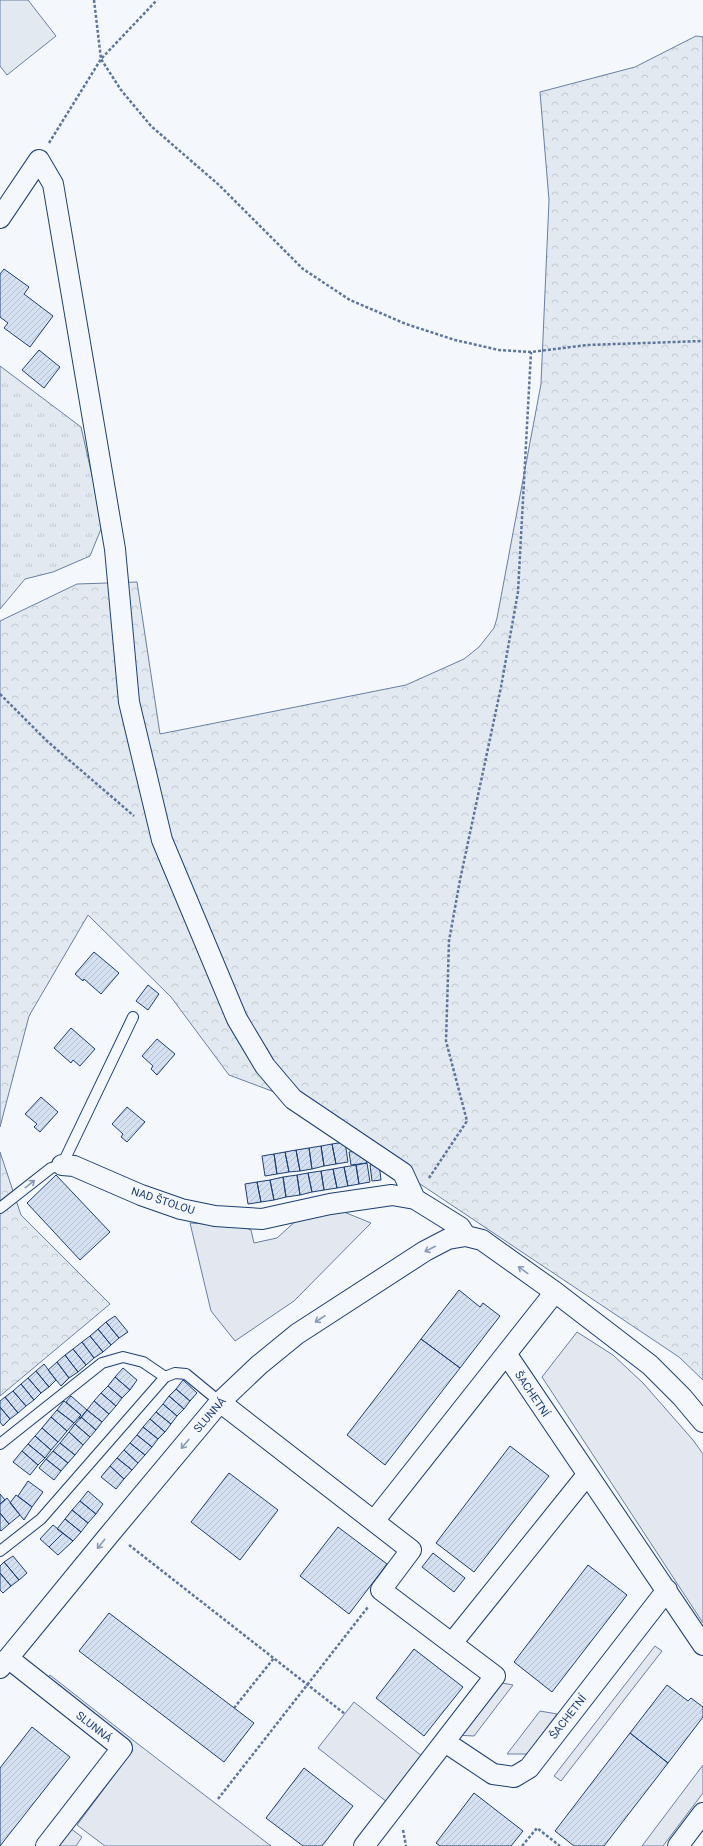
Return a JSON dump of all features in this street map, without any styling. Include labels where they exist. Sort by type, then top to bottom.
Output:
[{"type":"street","points":[[0,218],[39,160],[53,184],[115,549],[129,702],[162,840],[238,1019],[265,1066],[293,1099],[403,1173],[415,1199],[460,1227],[466,1236],[482,1240],[555,1292],[650,1365],[682,1397],[703,1422]]},
{"type":"street","name":"NAD ŠTOLOU","points":[[62,1165],[74,1166],[141,1195],[180,1209],[215,1216],[262,1219],[330,1204],[392,1195],[415,1199]]},
{"type":"street","name":"SLUNNÁ","points":[[46,1846],[122,1748],[4,1663],[108,1535],[220,1402],[259,1365],[297,1334],[425,1251],[448,1239],[466,1236]]},
{"type":"street","points":[[374,1521],[507,1355],[555,1292]]},
{"type":"street","name":"ŠACHETNÍ","points":[[507,1355],[703,1645]]},
{"type":"street","points":[[220,1402],[412,1550],[381,1590],[495,1676],[364,1846]]},
{"type":"street","points":[[452,1643],[587,1474]]},
{"type":"street","name":"ŠACHETNÍ","points":[[445,1742],[493,1774],[514,1777],[528,1768],[667,1590]]},
{"type":"street","points":[[678,1846],[703,1813]]},
{"type":"lane","points":[[0,1208],[51,1168],[62,1165],[133,1017]]},
{"type":"lane","points":[[0,1444],[102,1363],[123,1357],[143,1362],[165,1377]]},
{"type":"lane","points":[[0,1551],[41,1519],[165,1377],[175,1374],[186,1374],[220,1402]]},
{"type":"path","points":[[94,0],[100,59],[121,90],[151,126],[219,185],[303,269],[350,300],[406,324],[455,340],[499,350],[531,352],[587,345],[703,341]]},
{"type":"path","points":[[39,160],[100,59],[157,0]]},
{"type":"path","points":[[415,1199],[467,1122],[446,1041],[449,941],[460,880],[501,687],[518,592],[531,352]]},
{"type":"path","points":[[0,694],[47,741],[162,840]]},
{"type":"path","points":[[127,1543],[345,1714]]},
{"type":"path","points":[[218,1799],[381,1590]]},
{"type":"path","points":[[234,1708],[274,1658]]},
{"type":"path","points":[[522,1846],[537,1828],[560,1846]]},
{"type":"green space","points":[[0,0],[28,0],[56,36],[7,75],[0,66]]},
{"type":"green space","points":[[696,36],[703,37],[703,1380],[679,1357],[293,1099],[229,1075],[171,997],[88,915],[29,1016],[0,1127],[0,621],[77,584],[137,582],[160,734],[406,685],[464,659],[479,647],[494,628],[497,618],[541,384],[549,200],[540,92],[635,67]]},
{"type":"green space","points":[[0,366],[81,427],[103,524],[90,556],[53,572],[25,579],[0,609]]},
{"type":"green space","points":[[0,1152],[21,1215],[110,1304],[0,1396]]},
{"type":"shaded area","points":[[339,1210],[371,1223],[294,1301],[235,1341],[211,1311],[190,1223],[241,1226],[251,1230],[254,1243],[277,1238],[299,1218]]},
{"type":"shaded area","points":[[577,1332],[613,1355],[643,1383],[693,1440],[703,1454],[703,1623],[542,1377]]},
{"type":"shaded area","points":[[655,1646],[662,1651],[561,1781],[554,1776]]},
{"type":"shaded area","points":[[50,1675],[271,1846],[105,1846],[77,1825],[133,1750],[45,1682]]},
{"type":"shaded area","points":[[496,1682],[513,1685],[474,1736],[455,1735]]},
{"type":"shaded area","points":[[354,1702],[423,1757],[387,1802],[318,1748]]},
{"type":"shaded area","points":[[540,1711],[557,1714],[527,1754],[507,1754]]},
{"type":"shaded area","points":[[703,1765],[703,1793],[663,1846],[642,1846]]},
{"type":"shaded area","points":[[70,1828],[82,1837],[76,1846],[56,1846]]},
{"type":"building","points":[[4,269],[29,287],[24,294],[53,316],[30,347],[4,328],[8,323],[0,317],[0,274]]},
{"type":"building","points":[[39,350],[60,367],[44,388],[22,370]]},
{"type":"building","points":[[94,952],[119,973],[101,994],[84,979],[83,981],[75,974]]},
{"type":"building","points":[[148,985],[159,994],[148,1010],[136,1001]]},
{"type":"building","points":[[71,1028],[95,1049],[80,1066],[73,1060],[71,1063],[54,1048]]},
{"type":"building","points":[[157,1039],[175,1054],[157,1075],[151,1069],[153,1066],[142,1056]]},
{"type":"building","points":[[41,1097],[58,1112],[40,1132],[34,1127],[37,1124],[25,1114]]},
{"type":"building","points":[[127,1107],[145,1122],[127,1142],[121,1137],[123,1134],[112,1124]]},
{"type":"building","points":[[345,1142],[348,1162],[336,1164],[332,1144]]},
{"type":"building","points":[[332,1144],[336,1164],[324,1166],[321,1146]]},
{"type":"building","points":[[321,1146],[324,1166],[312,1169],[309,1148]]},
{"type":"building","points":[[309,1148],[312,1169],[300,1171],[296,1150]]},
{"type":"building","points":[[296,1150],[300,1171],[289,1172],[285,1152]]},
{"type":"building","points":[[365,1150],[367,1163],[351,1165],[349,1152]]},
{"type":"building","points":[[285,1152],[289,1172],[277,1174],[274,1154]]},
{"type":"building","points":[[274,1154],[277,1174],[265,1176],[262,1156]]},
{"type":"building","points":[[367,1163],[370,1182],[359,1184],[356,1165]]},
{"type":"building","points":[[379,1164],[381,1180],[372,1181],[370,1165]]},
{"type":"building","points":[[356,1165],[359,1184],[348,1186],[344,1167]]},
{"type":"building","points":[[344,1167],[348,1186],[337,1188],[333,1169]]},
{"type":"building","points":[[333,1169],[337,1188],[324,1190],[321,1171]]},
{"type":"building","points":[[321,1171],[324,1190],[312,1192],[308,1173]]},
{"type":"building","points":[[308,1173],[312,1192],[300,1195],[297,1175]]},
{"type":"building","points":[[56,1175],[110,1232],[80,1260],[27,1203]]},
{"type":"building","points":[[297,1175],[300,1195],[286,1197],[283,1177]]},
{"type":"building","points":[[283,1177],[286,1197],[274,1200],[270,1180]]},
{"type":"building","points":[[270,1180],[274,1200],[261,1202],[257,1182]]},
{"type":"building","points":[[257,1182],[261,1202],[248,1204],[245,1184]]},
{"type":"building","points":[[459,1290],[480,1307],[483,1303],[500,1316],[460,1368],[421,1339]]},
{"type":"building","points":[[115,1316],[128,1332],[119,1338],[106,1322]]},
{"type":"building","points":[[106,1322],[119,1338],[111,1345],[98,1329]]},
{"type":"building","points":[[98,1329],[111,1345],[103,1352],[90,1336]]},
{"type":"building","points":[[90,1336],[103,1352],[94,1358],[82,1342]]},
{"type":"building","points":[[421,1339],[460,1368],[385,1465],[347,1435]]},
{"type":"building","points":[[82,1342],[94,1358],[86,1365],[73,1349]]},
{"type":"building","points":[[73,1349],[86,1365],[78,1372],[65,1355]]},
{"type":"building","points":[[65,1355],[78,1372],[69,1378],[57,1362]]},
{"type":"building","points":[[57,1362],[69,1378],[61,1386],[48,1370]]},
{"type":"building","points":[[44,1364],[56,1380],[49,1387],[36,1371]]},
{"type":"building","points":[[123,1368],[137,1380],[130,1390],[115,1377]]},
{"type":"building","points":[[36,1371],[49,1387],[41,1393],[28,1378]]},
{"type":"building","points":[[115,1377],[130,1390],[122,1398],[108,1386]]},
{"type":"building","points":[[28,1378],[41,1393],[34,1400],[21,1384]]},
{"type":"building","points":[[183,1380],[197,1393],[190,1401],[176,1389]]},
{"type":"building","points":[[21,1384],[34,1400],[26,1406],[13,1391]]},
{"type":"building","points":[[108,1386],[122,1398],[116,1406],[101,1393]]},
{"type":"building","points":[[176,1389],[190,1401],[184,1409],[169,1396]]},
{"type":"building","points":[[13,1391],[26,1406],[18,1413],[5,1397]]},
{"type":"building","points":[[101,1393],[116,1406],[109,1414],[94,1401]]},
{"type":"building","points":[[71,1396],[87,1410],[80,1419],[79,1417],[81,1415],[66,1402]]},
{"type":"building","points":[[169,1396],[184,1409],[177,1416],[163,1404]]},
{"type":"building","points":[[5,1397],[18,1413],[10,1419],[0,1407],[0,1401]]},
{"type":"building","points":[[64,1401],[81,1415],[74,1423],[57,1410]]},
{"type":"building","points":[[94,1401],[109,1414],[102,1422],[87,1410]]},
{"type":"building","points":[[163,1404],[177,1416],[171,1424],[156,1412]]},
{"type":"building","points":[[0,1407],[10,1419],[3,1426],[0,1422]]},
{"type":"building","points":[[57,1410],[74,1423],[67,1431],[51,1417]]},
{"type":"building","points":[[87,1410],[102,1422],[96,1430],[81,1417]]},
{"type":"building","points":[[156,1412],[171,1424],[165,1432],[150,1419]]},
{"type":"building","points":[[51,1417],[67,1431],[58,1442],[42,1428]]},
{"type":"building","points":[[81,1417],[96,1430],[90,1437],[75,1424]]},
{"type":"building","points":[[150,1419],[165,1432],[158,1439],[143,1427]]},
{"type":"building","points":[[75,1424],[90,1437],[83,1445],[69,1432]]},
{"type":"building","points":[[143,1427],[158,1439],[152,1447],[137,1435]]},
{"type":"building","points":[[42,1428],[58,1442],[51,1450],[35,1436]]},
{"type":"building","points":[[69,1432],[83,1445],[75,1455],[60,1443]]},
{"type":"building","points":[[137,1435],[152,1447],[145,1455],[130,1443]]},
{"type":"building","points":[[35,1436],[51,1450],[45,1458],[28,1444]]},
{"type":"building","points":[[60,1443],[75,1455],[68,1463],[53,1451]]},
{"type":"building","points":[[130,1443],[145,1455],[138,1463],[124,1450]]},
{"type":"building","points":[[28,1444],[45,1458],[38,1465],[22,1451]]},
{"type":"building","points":[[510,1446],[549,1476],[474,1572],[436,1543]]},
{"type":"building","points":[[124,1450],[138,1463],[132,1470],[117,1458]]},
{"type":"building","points":[[22,1451],[38,1465],[30,1475],[13,1462]]},
{"type":"building","points":[[53,1451],[68,1463],[61,1471],[46,1459]]},
{"type":"building","points":[[117,1458],[132,1470],[124,1479],[110,1466]]},
{"type":"building","points":[[46,1459],[61,1471],[54,1480],[39,1468]]},
{"type":"building","points":[[110,1466],[124,1479],[116,1489],[101,1477]]},
{"type":"building","points":[[229,1473],[278,1510],[240,1560],[191,1522]]},
{"type":"building","points":[[28,1481],[43,1492],[32,1507],[18,1496]]},
{"type":"building","points":[[88,1491],[103,1504],[96,1514],[80,1501]]},
{"type":"building","points":[[0,1494],[5,1500],[0,1504]]},
{"type":"building","points":[[16,1495],[32,1507],[24,1520],[10,1503]]},
{"type":"building","points":[[7,1498],[20,1515],[9,1524],[0,1513],[0,1504]]},
{"type":"building","points":[[80,1501],[96,1514],[88,1523],[72,1510]]},
{"type":"building","points":[[72,1510],[88,1523],[81,1532],[65,1519]]},
{"type":"building","points":[[0,1513],[9,1524],[1,1531],[0,1530]]},
{"type":"building","points":[[65,1519],[81,1532],[73,1541],[57,1529]]},
{"type":"building","points":[[53,1525],[63,1533],[49,1547],[40,1539]]},
{"type":"building","points":[[338,1527],[387,1564],[349,1614],[300,1576]]},
{"type":"building","points":[[63,1533],[73,1541],[58,1555],[49,1547]]},
{"type":"building","points":[[433,1553],[465,1578],[454,1592],[422,1567]]},
{"type":"building","points":[[13,1556],[27,1573],[19,1580],[4,1562]]},
{"type":"building","points":[[4,1562],[19,1580],[11,1586],[0,1573],[0,1566]]},
{"type":"building","points":[[588,1565],[627,1595],[552,1692],[514,1662]]},
{"type":"building","points":[[0,1573],[11,1586],[3,1593],[0,1590]]},
{"type":"building","points":[[109,1613],[254,1723],[224,1762],[79,1651]]},
{"type":"building","points":[[414,1649],[463,1687],[424,1736],[376,1698]]},
{"type":"building","points":[[667,1685],[688,1701],[691,1698],[703,1707],[703,1717],[668,1763],[630,1733]]},
{"type":"building","points":[[32,1727],[70,1757],[0,1846],[0,1768]]},
{"type":"building","points":[[630,1733],[668,1763],[604,1846],[574,1846],[555,1831]]},
{"type":"building","points":[[304,1768],[353,1806],[322,1846],[303,1846],[266,1818]]},
{"type":"building","points":[[474,1793],[523,1831],[511,1846],[440,1846],[436,1843]]}]
